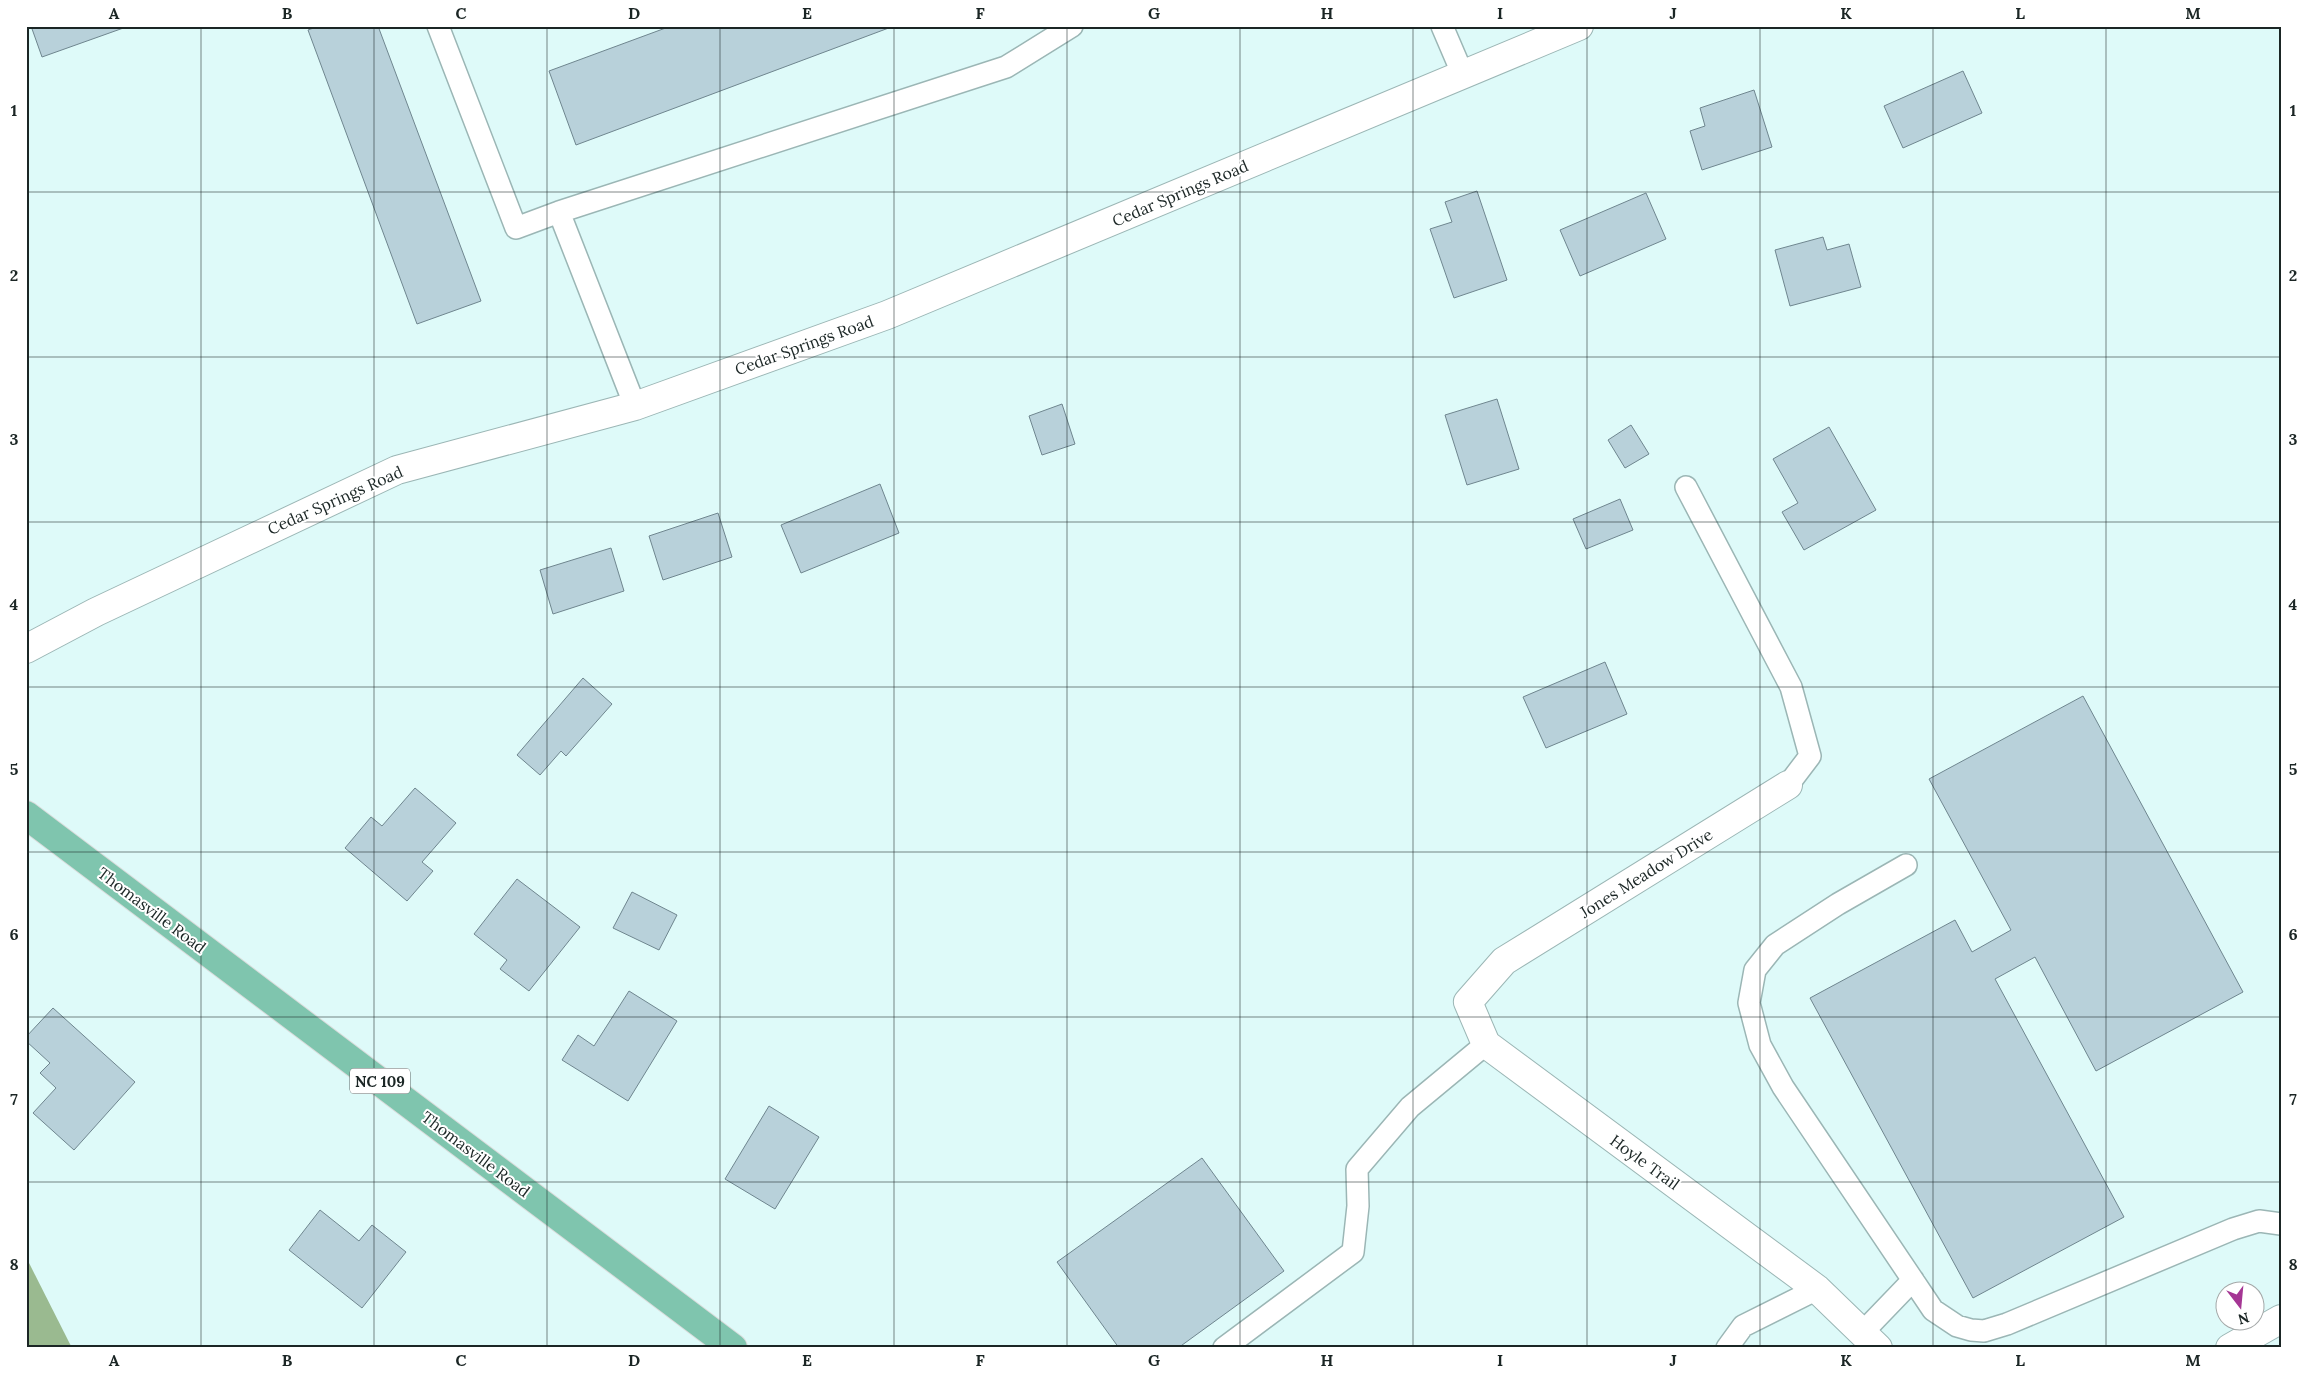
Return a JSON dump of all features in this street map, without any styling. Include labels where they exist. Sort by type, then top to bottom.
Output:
[{"type":"main road","name":"Thomasville Road","points":[[26,815],[733,1348]]},
{"type":"street","name":"Cedar Springs Road","points":[[26,649],[96,612],[397,470],[635,406],[887,316],[1579,26]]},
{"type":"street","name":"Jones Meadow Drive","points":[[1486,1044],[1468,1002],[1504,961],[1788,785]]},
{"type":"street","name":"Hoyle Trail","points":[[1486,1044],[1817,1289],[1870,1340]]},
{"type":"street","points":[[2230,1348],[2281,1319]]},
{"type":"lane","points":[[438,26],[516,228],[559,212],[1006,67],[1072,26]]},
{"type":"lane","points":[[1442,26],[1463,75]]},
{"type":"lane","points":[[559,212],[635,406]]},
{"type":"lane","points":[[1686,487],[1791,687],[1810,756],[1788,785]]},
{"type":"lane","points":[[1906,865],[1838,904],[1775,945],[1755,970],[1749,1003],[1760,1045],[1783,1087],[1933,1310],[1957,1326],[1971,1330],[1984,1330],[2038,1313],[2233,1229],[2259,1221],[2281,1224]]},
{"type":"lane","points":[[1224,1348],[1352,1252],[1358,1206],[1357,1169],[1410,1107],[1486,1044]]},
{"type":"lane","points":[[1870,1340],[1913,1280]]},
{"type":"lane","points":[[1727,1348],[1743,1326],[1755,1318],[1817,1289]]},
{"type":"green space","points":[[26,1257],[72,1348],[26,1348]]},
{"type":"building","points":[[31,26],[129,26],[42,57]]},
{"type":"building","points":[[319,26],[378,26],[481,301],[417,324],[308,30]]},
{"type":"building","points":[[671,26],[894,26],[576,145],[549,71]]},
{"type":"building","points":[[1963,71],[1982,113],[1903,148],[1884,106]]},
{"type":"building","points":[[1754,90],[1772,147],[1702,170],[1690,131],[1705,126],[1700,108]]},
{"type":"building","points":[[1477,191],[1507,280],[1454,298],[1430,229],[1452,222],[1445,202]]},
{"type":"building","points":[[1646,193],[1666,239],[1580,276],[1560,230]]},
{"type":"building","points":[[1823,237],[1827,250],[1849,244],[1861,287],[1790,306],[1775,250]]},
{"type":"building","points":[[1497,399],[1519,469],[1467,485],[1445,415]]},
{"type":"building","points":[[1062,404],[1075,444],[1042,455],[1029,416]]},
{"type":"building","points":[[1631,425],[1649,454],[1625,468],[1608,440]]},
{"type":"building","points":[[1829,427],[1876,510],[1804,550],[1782,512],[1798,503],[1773,459]]},
{"type":"building","points":[[880,484],[899,533],[801,573],[781,525]]},
{"type":"building","points":[[1620,499],[1633,530],[1586,549],[1573,519]]},
{"type":"building","points":[[718,513],[732,557],[663,580],[649,536]]},
{"type":"building","points":[[611,548],[624,591],[553,614],[540,570]]},
{"type":"building","points":[[1605,662],[1627,714],[1546,748],[1523,697]]},
{"type":"building","points":[[583,678],[612,704],[566,756],[561,751],[540,775],[517,755]]},
{"type":"building","points":[[2083,696],[2243,992],[2096,1071],[2035,957],[1995,979],[2124,1217],[1973,1298],[1810,998],[1955,920],[1972,952],[2011,930],[1929,779]]},
{"type":"building","points":[[415,788],[456,823],[422,862],[433,871],[407,901],[345,848],[371,817],[382,826]]},
{"type":"building","points":[[517,879],[580,927],[529,991],[500,969],[507,960],[474,934]]},
{"type":"building","points":[[632,892],[677,915],[659,950],[613,928]]},
{"type":"building","points":[[629,991],[677,1021],[628,1101],[562,1060],[578,1035],[594,1046]]},
{"type":"building","points":[[53,1008],[135,1082],[74,1150],[33,1113],[56,1088],[40,1073],[50,1063],[26,1041],[26,1037]]},
{"type":"building","points":[[769,1106],[819,1137],[775,1209],[725,1179]]},
{"type":"building","points":[[1202,1158],[1284,1271],[1178,1348],[1119,1348],[1057,1262]]},
{"type":"building","points":[[320,1210],[359,1241],[372,1225],[406,1252],[362,1308],[289,1250]]}]
